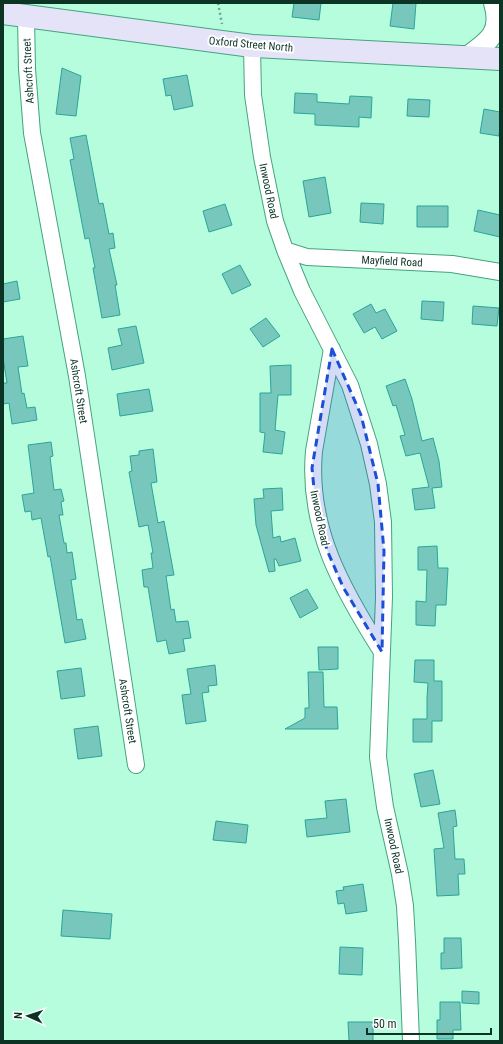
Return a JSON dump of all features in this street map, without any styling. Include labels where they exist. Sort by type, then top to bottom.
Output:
[{"type":"main road","name":"Oxford Street North","points":[[3,13],[252,46],[500,59]]},
{"type":"street","points":[[466,57],[487,43],[494,34],[496,16],[494,3]]},
{"type":"street","name":"Ashcroft Street","points":[[26,16],[27,69],[32,133],[77,376],[136,765]]},
{"type":"street","name":"Inwood Road","points":[[252,46],[253,95],[262,157],[275,221],[302,291],[350,385],[361,415],[378,484],[383,522],[384,551],[384,597],[378,757],[383,793],[400,874],[405,906],[411,1041]]},
{"type":"street","name":"Mayfield Road","points":[[285,250],[308,257],[452,264],[500,272]]},
{"type":"street","name":"Inwood Road","points":[[332,349],[312,468],[316,510],[327,550],[343,587],[382,652]]},
{"type":"path","points":[[218,3],[222,28]]},
{"type":"highlighted area","points":[[332,349],[361,415],[378,484],[384,551],[382,652],[343,587],[327,550],[316,510],[312,468]]},
{"type":"building","points":[[294,3],[321,3],[319,20],[292,17]]},
{"type":"building","points":[[393,3],[416,3],[414,29],[390,26]]},
{"type":"building","points":[[62,68],[81,76],[76,116],[56,114]]},
{"type":"building","points":[[187,75],[193,106],[174,110],[171,95],[166,96],[163,79]]},
{"type":"building","points":[[295,93],[317,94],[317,102],[349,104],[350,96],[372,97],[371,118],[359,117],[359,127],[315,125],[315,114],[294,113]]},
{"type":"building","points":[[408,99],[430,100],[429,117],[407,116]]},
{"type":"building","points":[[484,109],[500,112],[499,136],[480,133]]},
{"type":"building","points":[[86,135],[99,204],[103,203],[109,234],[113,233],[115,248],[109,249],[117,285],[115,285],[120,315],[102,318],[89,238],[85,239],[70,160],[74,159],[70,138]]},
{"type":"building","points":[[325,177],[331,213],[309,217],[303,181]]},
{"type":"building","points":[[361,203],[384,204],[383,224],[360,222]]},
{"type":"building","points":[[225,204],[232,225],[209,232],[203,211]]},
{"type":"building","points":[[417,206],[448,206],[448,227],[417,227]]},
{"type":"building","points":[[478,210],[500,215],[500,237],[474,231]]},
{"type":"building","points":[[240,265],[251,285],[232,294],[222,274]]},
{"type":"building","points":[[17,281],[20,299],[3,302],[3,284]]},
{"type":"building","points":[[422,301],[444,302],[443,321],[421,319]]},
{"type":"building","points":[[371,304],[376,313],[385,309],[397,331],[382,339],[375,327],[364,333],[353,314]]},
{"type":"building","points":[[473,306],[499,308],[497,326],[472,324]]},
{"type":"building","points":[[266,318],[280,336],[263,347],[250,329]]},
{"type":"building","points":[[136,326],[144,363],[112,370],[108,348],[122,345],[118,329]]},
{"type":"building","points":[[23,336],[28,366],[18,367],[22,394],[24,393],[27,408],[35,407],[37,420],[12,424],[9,403],[3,404],[3,383],[7,383],[3,358],[3,339]]},
{"type":"building","points":[[291,365],[291,395],[278,395],[275,430],[285,432],[282,454],[263,452],[265,433],[260,432],[260,393],[271,393],[270,366]]},
{"type":"building","points":[[405,379],[412,399],[422,441],[433,438],[439,461],[442,487],[432,488],[435,508],[415,510],[412,489],[429,487],[420,453],[406,456],[400,436],[405,435],[396,405],[393,406],[386,386]]},
{"type":"building","points":[[149,389],[153,411],[120,416],[117,394]]},
{"type":"building","points":[[51,442],[53,456],[50,457],[54,490],[61,489],[64,501],[61,502],[63,515],[59,515],[67,553],[72,552],[76,579],[71,580],[77,620],[82,619],[86,639],[65,643],[50,556],[48,557],[41,518],[32,520],[31,511],[25,512],[22,495],[34,493],[28,445]]},
{"type":"building","points":[[153,449],[157,482],[151,483],[158,523],[164,521],[174,575],[166,576],[171,610],[174,609],[176,622],[188,621],[191,638],[183,639],[185,651],[169,654],[166,640],[157,642],[148,587],[144,587],[142,570],[153,568],[151,553],[153,553],[148,525],[139,527],[129,472],[132,471],[130,456],[139,455],[139,451]]},
{"type":"building","points":[[282,488],[283,510],[271,511],[273,538],[280,536],[281,542],[295,538],[301,561],[279,566],[276,559],[274,559],[275,571],[269,572],[256,525],[254,499],[264,498],[263,489]]},
{"type":"building","points":[[437,546],[438,568],[448,568],[446,605],[436,605],[435,626],[416,625],[416,601],[426,602],[427,570],[418,570],[418,547]]},
{"type":"building","points":[[307,589],[318,608],[300,618],[290,598]]},
{"type":"building","points":[[318,647],[338,647],[338,669],[319,670]]},
{"type":"building","points":[[415,660],[434,660],[434,681],[442,681],[442,721],[432,721],[432,742],[413,742],[413,719],[427,719],[428,683],[414,682]]},
{"type":"building","points":[[215,665],[217,685],[208,686],[209,692],[202,693],[206,721],[186,724],[182,695],[191,694],[187,669]]},
{"type":"building","points":[[81,668],[85,696],[61,699],[57,671]]},
{"type":"building","points":[[308,672],[323,672],[324,707],[337,707],[338,729],[285,729],[305,718],[305,708],[309,708]]},
{"type":"building","points":[[98,726],[102,756],[78,759],[74,729]]},
{"type":"building","points":[[433,770],[440,804],[421,807],[414,774]]},
{"type":"building","points":[[346,799],[350,832],[307,837],[305,820],[327,818],[325,801]]},
{"type":"building","points":[[455,810],[457,826],[453,827],[455,859],[464,859],[465,874],[458,874],[459,895],[437,896],[434,849],[444,848],[438,813]]},
{"type":"building","points":[[216,821],[248,825],[246,843],[213,840]]},
{"type":"building","points":[[363,884],[367,911],[346,914],[344,903],[338,904],[336,891],[344,890],[343,887]]},
{"type":"building","points":[[63,910],[112,914],[110,939],[61,936]]},
{"type":"building","points":[[444,938],[461,938],[462,968],[441,969],[441,953],[444,953]]},
{"type":"building","points":[[340,947],[363,948],[362,975],[339,974]]},
{"type":"building","points":[[462,991],[479,992],[479,1004],[462,1003]]},
{"type":"building","points":[[440,1002],[460,1002],[461,1030],[453,1030],[453,1039],[437,1039],[437,1020],[440,1020]]},
{"type":"building","points":[[348,1022],[373,1022],[373,1041],[349,1041]]}]
